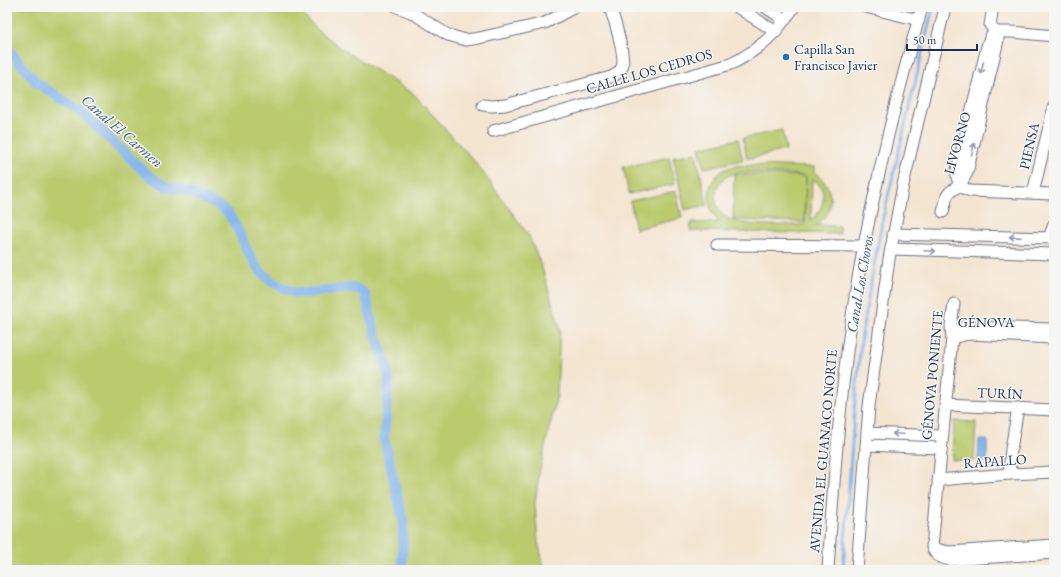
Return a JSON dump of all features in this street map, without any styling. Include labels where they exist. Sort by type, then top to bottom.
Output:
[{"type":"street","points":[[397,7],[412,9],[448,35],[466,40],[545,23],[575,7]]},
{"type":"street","points":[[482,105],[504,105],[611,77],[617,74],[622,67],[623,59],[614,19],[609,7]]},
{"type":"street","points":[[737,7],[776,32]]},
{"type":"street","points":[[765,7],[785,20]]},
{"type":"street","name":"CALLE LOS CEDROS","points":[[493,131],[731,64],[748,56],[776,32],[794,7]]},
{"type":"street","points":[[866,7],[919,20]]},
{"type":"street","name":"AVENIDA EL GUANACO NORTE","points":[[828,570],[835,460],[850,324],[864,246],[893,114],[922,7]]},
{"type":"street","points":[[857,570],[866,433],[872,378],[893,234],[945,7]]},
{"type":"street","name":"LIVORNO","points":[[943,212],[947,196],[960,185],[966,173],[978,108],[998,43],[998,37],[990,23],[993,7]]},
{"type":"street","points":[[995,32],[1054,36]]},
{"type":"street","name":"PIENSA","points":[[1033,193],[1053,114]]},
{"type":"street","points":[[960,185],[967,190],[975,191],[1054,194]]},
{"type":"street","points":[[893,234],[1052,238],[1054,224]]},
{"type":"street","points":[[978,252],[976,244],[979,236]]},
{"type":"street","points":[[718,245],[864,246]]},
{"type":"street","points":[[891,249],[1054,254]]},
{"type":"street","name":"GÉNOVA PONIENTE","points":[[954,304],[932,547],[943,552],[1005,552]]},
{"type":"street","name":"GÉNOVA","points":[[952,338],[963,334],[1030,333],[1054,329]]},
{"type":"street","name":"GÉNOVA","points":[[1030,333],[1054,338]]},
{"type":"street","name":"TURÍN","points":[[945,405],[1054,410]]},
{"type":"street","points":[[1010,474],[1011,449],[1018,408]]},
{"type":"street","points":[[866,433],[942,436]]},
{"type":"street","points":[[866,445],[941,448]]},
{"type":"street","name":"RAPALLO","points":[[938,480],[1054,472]]},
{"type":"street","points":[[1005,552],[1054,545]]},
{"type":"street","points":[[1005,552],[1054,553]]},
{"type":"green space","points":[[7,7],[298,7],[301,13],[321,33],[348,53],[414,94],[476,163],[529,236],[542,268],[560,329],[557,396],[539,473],[535,504],[538,542],[545,570],[7,570]]},
{"type":"green space","points":[[782,130],[786,150],[747,159],[743,138]]},
{"type":"green space","points":[[738,139],[743,160],[704,168],[699,148]]},
{"type":"green space","points":[[696,153],[707,205],[685,210],[673,157]]},
{"type":"green space","points":[[669,157],[675,184],[629,194],[623,167]]},
{"type":"green space","points":[[750,165],[814,167],[814,172],[823,180],[829,190],[830,196],[827,214],[816,225],[839,226],[840,234],[690,231],[691,223],[719,222],[712,212],[709,199],[709,193],[713,181],[717,176],[722,171],[731,167]],"holes":[[[740,172],[794,174],[804,176],[734,174],[733,220],[804,222],[806,176],[805,224],[756,224],[737,222],[726,218],[719,210],[717,205],[717,189],[719,184],[726,177],[731,174]],[[812,179],[818,183],[821,188],[823,199],[819,211],[811,220]]]},
{"type":"green space","points":[[676,191],[682,218],[636,229],[630,201]]},
{"type":"green space","points":[[954,421],[976,422],[974,461],[952,460]]},
{"type":"water","points":[[979,440],[987,440],[987,461],[978,461]]},
{"type":"waterway","name":"Canal Los Choros","points":[[843,570],[854,416],[862,332],[882,222],[933,7]]},
{"type":"waterway","name":"Canal El Carmen","points":[[7,48],[37,83],[80,111],[149,176],[167,187],[188,192],[217,205],[228,213],[236,226],[252,260],[261,272],[272,282],[295,293],[353,288],[360,290],[365,294],[389,378],[384,438],[403,520],[402,570]]},
{"type":"place","name":"Capilla San Francisco Javier","points":[[786,57]]}]
